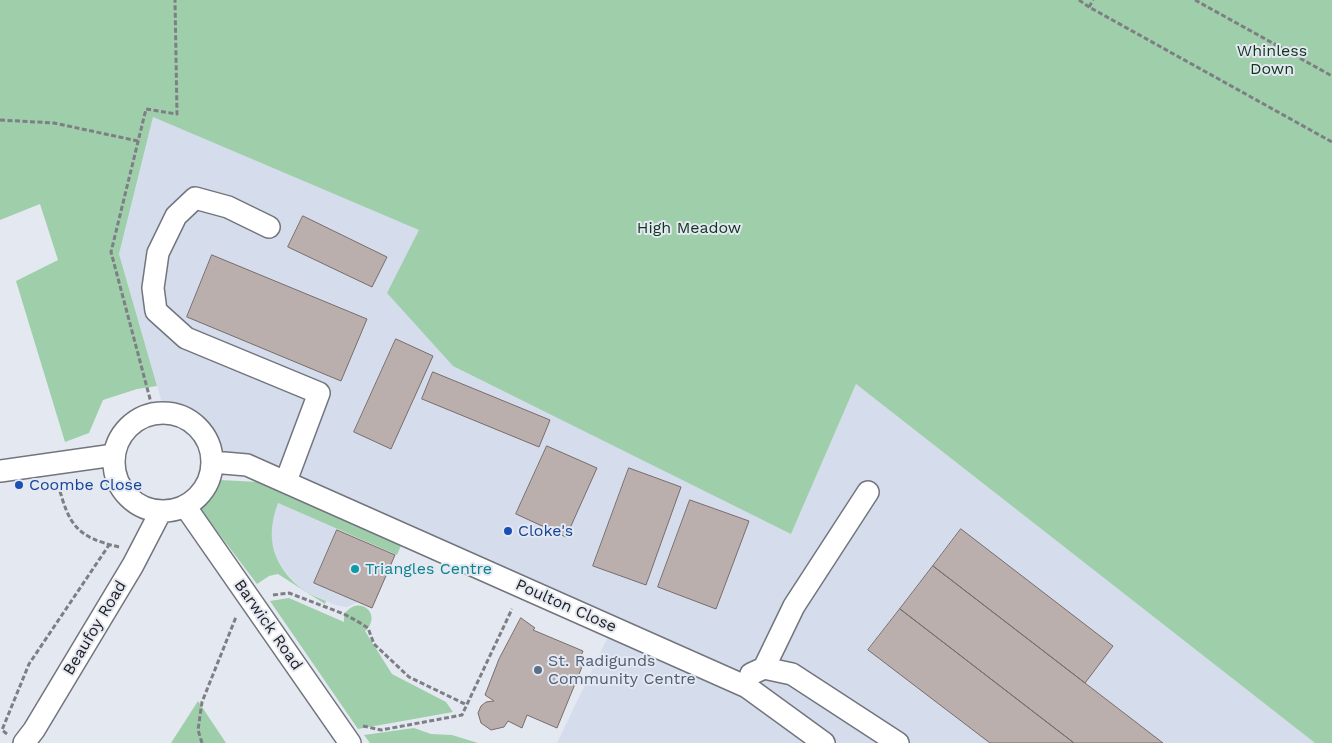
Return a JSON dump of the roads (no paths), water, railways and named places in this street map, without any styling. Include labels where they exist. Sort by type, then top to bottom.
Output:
[{"type":"street","points":[[270,227],[228,207],[195,198],[176,216],[158,253],[153,288],[156,311],[186,338],[319,393],[286,481]]},
{"type":"street","points":[[165,413],[175,414],[184,418],[204,434],[210,448],[212,462],[210,475],[203,490],[185,506],[173,510],[160,511],[131,500],[116,478],[114,455],[118,441],[126,429],[138,420],[154,414],[165,413]]},
{"type":"street","points":[[0,471],[114,455]]},
{"type":"street","name":"Poulton Close","points":[[212,462],[247,465],[286,481],[736,682],[746,687],[824,743]]},
{"type":"street","points":[[736,682],[764,668],[794,606],[868,492]]},
{"type":"street","name":"Barwick Road","points":[[185,506],[350,743]]},
{"type":"street","name":"Beaufoy Road","points":[[17,740],[39,722],[139,552],[160,511]]},
{"type":"street","points":[[764,668],[792,674],[898,743]]},
{"type":"place","name":"Coombe Close","points":[[19,485]]},
{"type":"place","name":"Cloke's","points":[[508,531]]},
{"type":"place","name":"Triangles Centre","points":[[355,569]]},
{"type":"place","name":"St. Radigunds Community Centre","points":[[538,670]]},
{"type":"park label","name":"Whinless Down","points":[[1272,60]]},
{"type":"park label","name":"High Meadow","points":[[689,228]]}]
